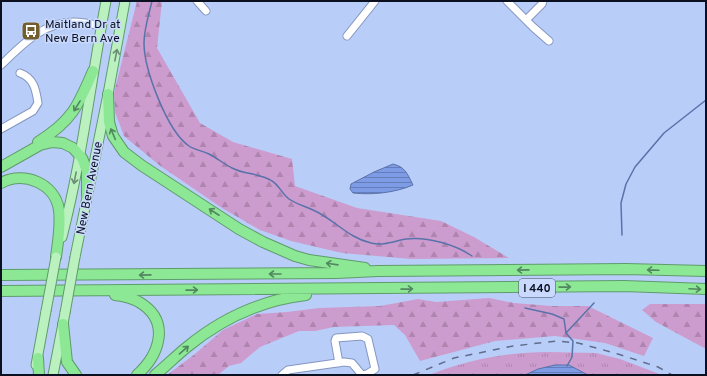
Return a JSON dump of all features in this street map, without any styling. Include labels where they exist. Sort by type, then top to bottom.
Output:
[{"type":"highway","points":[[4,165],[54,132],[68,119],[81,100],[94,71]]},
{"type":"highway","points":[[108,94],[110,130],[118,145],[124,152],[141,165],[239,229],[277,248],[309,260],[338,265],[398,271]]},
{"type":"highway","points":[[4,165],[40,145],[52,142],[68,145],[79,154],[87,171],[87,195]]},
{"type":"highway","points":[[1,183],[12,178],[26,177],[36,181],[52,193],[58,204],[60,221],[56,257]]},
{"type":"highway","points":[[1,269],[37,275]]},
{"type":"highway","name":"I 440","points":[[1,275],[336,273],[626,269],[706,271]]},
{"type":"highway","name":"I 440","points":[[1,291],[624,286],[706,289]]},
{"type":"highway","points":[[155,375],[187,347],[213,328],[252,309],[295,296],[368,289]]},
{"type":"highway","points":[[97,290],[134,299],[145,307],[153,316],[159,333],[158,345],[154,356],[136,375]]},
{"type":"highway","points":[[64,318],[67,362],[76,375]]},
{"type":"highway","points":[[38,358],[39,375]]},
{"type":"main road","name":"New Bern Avenue","points":[[34,375],[56,257],[68,213],[91,96],[106,1]]},
{"type":"main road","name":"New Bern Avenue","points":[[53,375],[125,1]]},
{"type":"street","points":[[197,1],[206,11]]},
{"type":"street","points":[[347,36],[375,1]]},
{"type":"street","points":[[526,20],[542,4],[543,1]]},
{"type":"street","points":[[512,3],[526,20],[549,41]]},
{"type":"street","points":[[1,65],[29,39],[50,26],[72,22],[101,26]]},
{"type":"street","points":[[1,130],[33,111],[38,104],[36,91],[31,81],[26,76],[20,74]]},
{"type":"street","points":[[282,375],[288,370],[339,363],[352,363],[362,375],[367,374],[375,369],[368,339],[362,336],[336,338],[335,341],[339,363]]},
{"type":"green space","points":[[137,1],[162,1],[157,48],[200,123],[233,142],[292,159],[295,186],[357,208],[441,221],[474,237],[509,258],[411,259],[342,253],[291,241],[260,230],[222,208],[159,165],[124,136],[115,112],[114,93]]},
{"type":"green space","points":[[489,298],[514,303],[552,306],[588,306],[653,338],[644,356],[605,343],[555,336],[495,341],[420,361],[405,335],[394,325],[334,327],[315,331],[299,331],[260,347],[241,363],[229,366],[218,375],[167,375],[223,330],[257,314],[319,308],[380,306],[418,299],[436,302]]},
{"type":"green space","points":[[650,304],[706,304],[706,349],[656,322],[642,310]]},
{"type":"green space","points":[[548,352],[596,353],[620,359],[662,375],[429,375],[472,361],[502,355]]},
{"type":"water","points":[[393,164],[405,171],[413,185],[391,192],[368,194],[353,193],[350,189],[351,184]]},
{"type":"water","points":[[555,365],[569,365],[588,375],[525,375],[538,369]]},
{"type":"waterway","points":[[152,1],[144,38],[148,68],[152,83],[165,114],[181,138],[189,146],[209,154],[237,170],[268,178],[277,185],[289,199],[321,214],[348,233],[363,241],[380,244],[414,238],[432,240],[458,248],[472,256]]},
{"type":"waterway","points":[[622,235],[621,203],[626,184],[635,167],[664,133],[706,100]]},
{"type":"waterway","points":[[566,333],[594,303]]},
{"type":"waterway","points":[[525,308],[552,314],[564,319],[566,333],[573,341],[572,357],[567,366]]},
{"type":"railway","points":[[413,375],[454,358],[513,346],[557,341],[578,343],[618,354],[658,367],[672,375]]},
{"type":"place","name":"Maitland Dr at New Bern Ave","points":[[31,31]]}]
